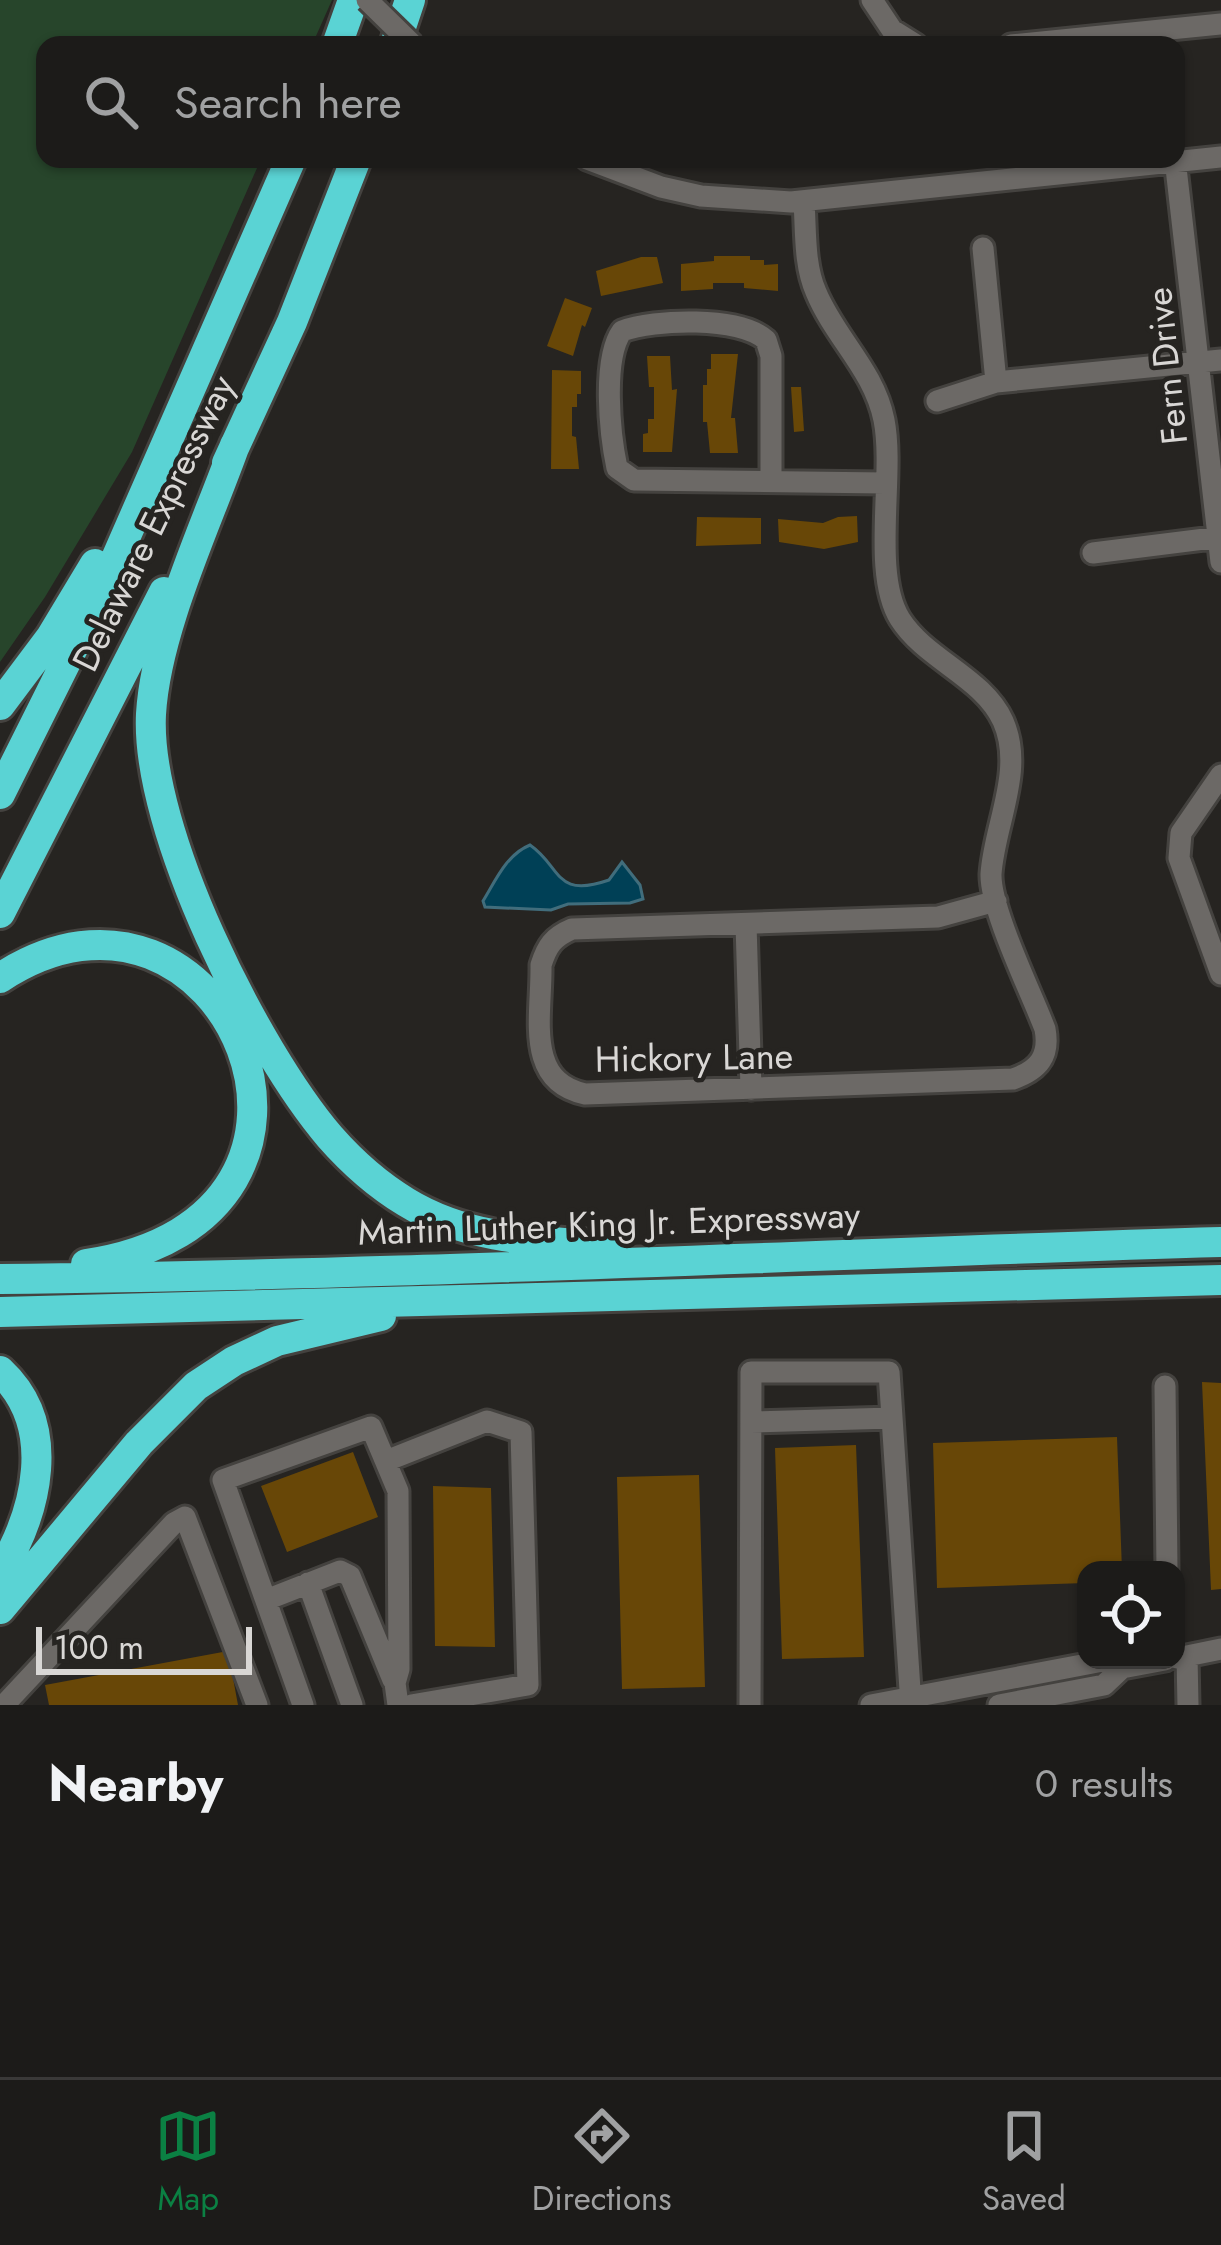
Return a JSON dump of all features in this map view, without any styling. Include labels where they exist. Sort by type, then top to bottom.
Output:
[{"type":"highway","points":[[340,36],[353,0]]},
{"type":"highway","points":[[398,36],[410,0]]},
{"type":"highway","points":[[0,794],[104,586],[287,168]]},
{"type":"highway","name":"Delaware Expressway","points":[[0,913],[235,445],[292,322],[352,168]]},
{"type":"highway","points":[[0,705],[60,622],[179,419]]},
{"type":"highway","points":[[235,445],[161,656],[151,717],[152,760],[165,822],[192,891],[238,989],[288,1077],[320,1124],[368,1174],[406,1202],[450,1223],[525,1240],[746,1256]]},
{"type":"highway","points":[[0,978],[29,960],[75,946],[119,947],[161,960],[200,985],[231,1022],[246,1054],[253,1104],[249,1138],[238,1169],[212,1208],[188,1229],[123,1257],[0,1278]]},
{"type":"highway","name":"Martin Luther King Jr. Expressway","points":[[0,1278],[521,1267],[1221,1242]]},
{"type":"highway","name":"Martin Luther King Jr. Expressway","points":[[0,1312],[1221,1280]]},
{"type":"highway","points":[[0,1610],[159,1420],[196,1386],[234,1361],[329,1325],[514,1300]]},
{"type":"highway","points":[[0,1371],[16,1388],[28,1412],[37,1454],[29,1510],[0,1573]]},
{"type":"street","points":[[367,0],[404,36]]},
{"type":"street","points":[[872,0],[892,30],[902,36]]},
{"type":"street","points":[[1170,36],[1221,24]]},
{"type":"street","points":[[1185,160],[1221,157]]},
{"type":"street","points":[[610,168],[661,188],[701,196],[804,202],[1112,168]]},
{"type":"street","name":"Fern Drive","points":[[1176,168],[1210,361],[1221,562]]},
{"type":"street","name":"Hickory Lane","points":[[804,202],[808,266],[816,293],[871,380],[884,423],[888,579],[900,618],[986,696],[1007,734],[1010,772],[991,877],[1048,1045],[1043,1060],[1029,1074],[1013,1079],[751,1089],[585,1094],[552,1081],[542,1063],[545,950],[555,936],[572,929],[938,917],[996,901]]},
{"type":"street","points":[[983,248],[996,382]]},
{"type":"street","points":[[771,480],[771,356],[766,340],[743,325],[722,323],[622,331],[611,354],[612,446],[617,468],[634,480],[885,483]]},
{"type":"street","points":[[937,401],[996,382],[1210,361]]},
{"type":"street","points":[[1093,553],[1219,537]]},
{"type":"street","points":[[1221,775],[1181,833],[1179,858],[1212,922],[1221,974]]},
{"type":"street","points":[[746,924],[751,1089]]},
{"type":"street","points":[[750,1705],[751,1372],[890,1372],[910,1701]]},
{"type":"street","points":[[1165,1386],[1168,1561]]},
{"type":"street","points":[[751,1421],[892,1418]]},
{"type":"street","points":[[386,1461],[487,1420],[521,1432],[528,1684],[411,1705]]},
{"type":"street","points":[[303,1705],[223,1480],[371,1427],[398,1490],[397,1694]]},
{"type":"street","points":[[4,1705],[185,1516],[257,1705]]},
{"type":"street","points":[[266,1600],[340,1570],[350,1576],[397,1694]]},
{"type":"street","points":[[308,1583],[352,1705]]},
{"type":"street","points":[[1185,1656],[1221,1649]]},
{"type":"street","points":[[871,1705],[942,1698],[1077,1667]]},
{"type":"street","points":[[999,1705],[1104,1685],[1121,1669]]},
{"type":"street","points":[[1179,1669],[1188,1705]]},
{"type":"green space","points":[[0,0],[332,0],[316,36],[36,36],[36,168],[257,168],[132,452],[0,662]]},
{"type":"water","points":[[530,845],[561,878],[578,886],[609,880],[622,862],[640,885],[643,899],[568,904],[551,910],[485,907],[483,901],[502,869]]},
{"type":"building","points":[[714,256],[750,256],[750,260],[764,260],[764,265],[778,264],[778,291],[744,288],[744,283],[713,283],[713,289],[681,291],[681,264],[714,261]]},
{"type":"building","points":[[657,257],[663,283],[601,296],[596,271]]},
{"type":"building","points":[[565,298],[592,308],[573,356],[547,346]]},
{"type":"building","points":[[711,354],[738,354],[731,418],[735,418],[738,453],[710,453],[707,422],[703,422],[703,385],[707,385]]},
{"type":"building","points":[[647,356],[670,356],[672,390],[677,389],[672,452],[643,452],[648,419],[654,419]]},
{"type":"building","points":[[552,370],[581,371],[581,394],[577,394],[577,407],[572,407],[579,469],[551,469]]},
{"type":"building","points":[[791,387],[801,387],[804,431],[794,432]]},
{"type":"building","points":[[857,516],[858,542],[824,549],[779,542],[778,519],[823,523]]},
{"type":"building","points":[[697,517],[761,518],[761,544],[696,546]]},
{"type":"building","points":[[1202,1382],[1221,1383],[1221,1589],[1211,1590]]},
{"type":"building","points":[[1117,1437],[1122,1561],[1077,1561],[1077,1583],[937,1588],[933,1443]]},
{"type":"building","points":[[856,1445],[864,1657],[782,1659],[775,1448]]},
{"type":"building","points":[[353,1452],[378,1517],[287,1552],[261,1486]]},
{"type":"building","points":[[699,1475],[705,1687],[622,1689],[617,1477]]},
{"type":"building","points":[[433,1486],[491,1488],[495,1647],[435,1646]]},
{"type":"building","points":[[228,1651],[238,1705],[49,1705],[45,1685]]}]
